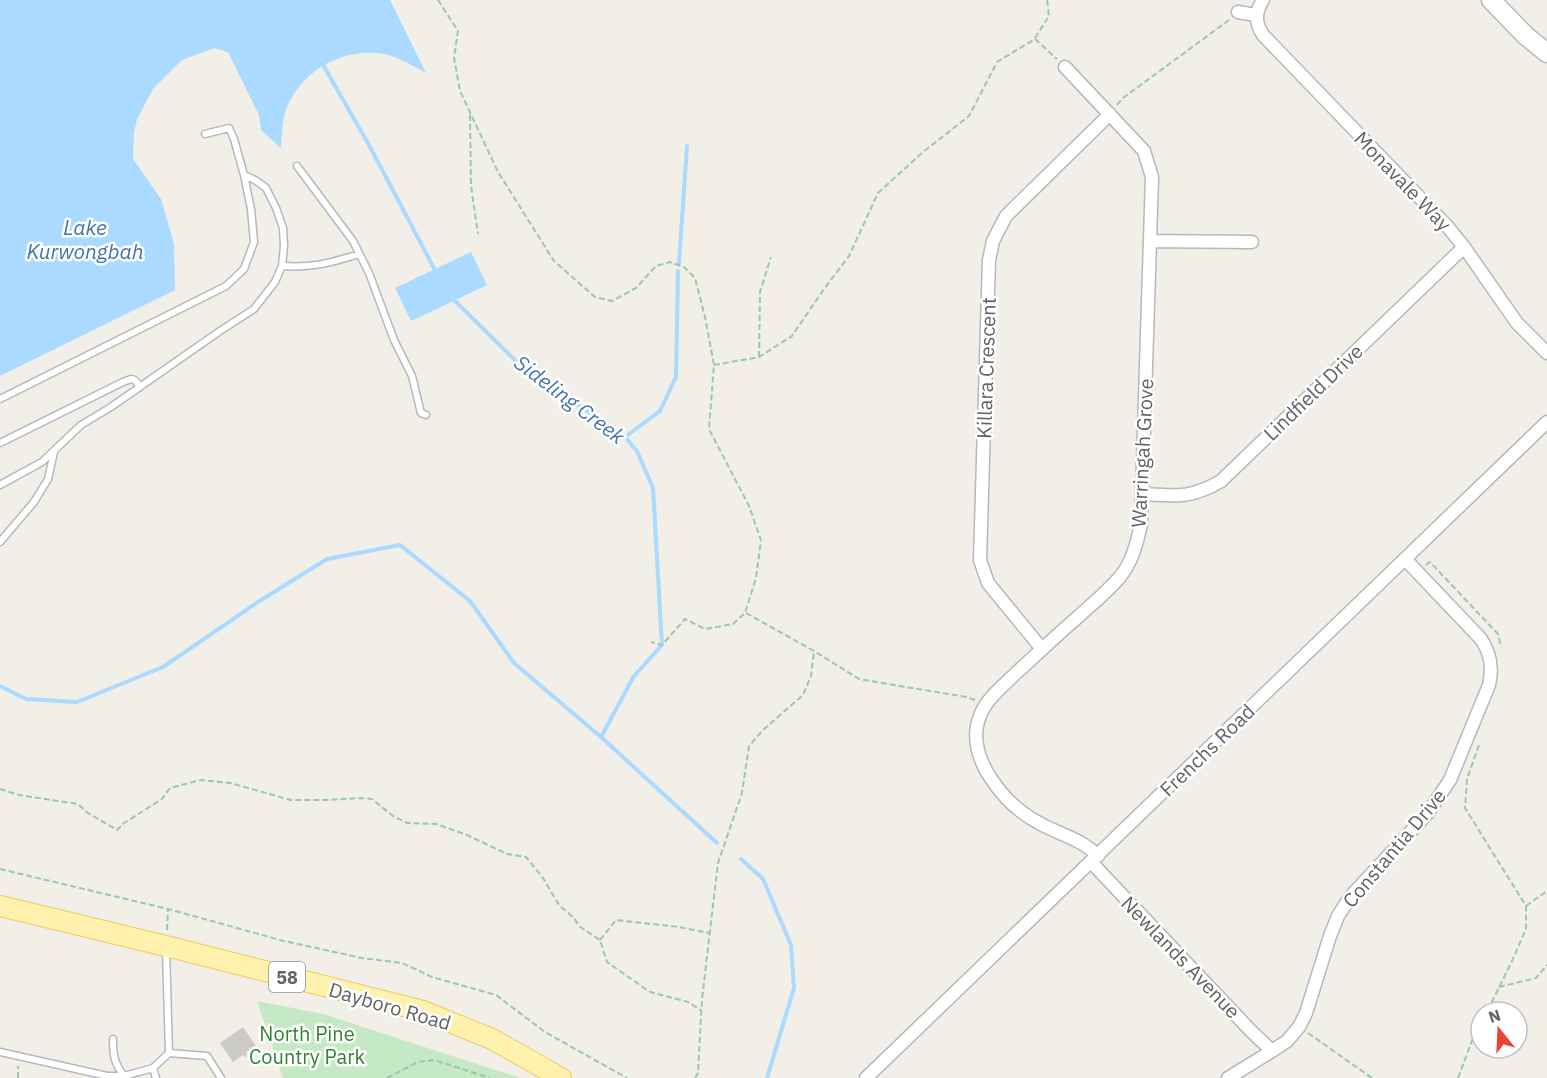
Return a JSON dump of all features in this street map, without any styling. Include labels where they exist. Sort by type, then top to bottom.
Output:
[{"type":"main road","points":[[1491,0],[1526,36],[1547,53]]},
{"type":"main road","points":[[1526,36],[1547,68]]},
{"type":"main road","name":"Dayboro Road","points":[[0,906],[423,1011],[492,1039],[561,1078]]},
{"type":"street","points":[[1238,12],[1256,15],[1263,0]]},
{"type":"street","name":"Monavale Way","points":[[1256,15],[1259,30],[1263,35],[1447,226],[1517,322],[1547,353]]},
{"type":"street","name":"Warringah Grove","points":[[1065,67],[1144,151],[1152,177],[1141,524],[1137,544],[1120,577],[986,704],[980,716],[976,741],[978,752],[992,781],[1010,803],[1038,823],[1079,841],[1092,850],[1094,859]]},
{"type":"street","name":"Killara Crescent","points":[[1042,649],[988,583],[980,560],[989,260],[993,241],[1006,216],[1110,114]]},
{"type":"street","points":[[1150,241],[1252,242]]},
{"type":"street","name":"Lindfield Drive","points":[[1142,494],[1176,496],[1192,494],[1221,481],[1464,247]]},
{"type":"street","name":"Frenchs Road","points":[[866,1078],[1547,422]]},
{"type":"street","name":"Constantia Drive","points":[[1228,1078],[1287,1041],[1299,1027],[1306,1013],[1338,916],[1350,897],[1427,814],[1450,780],[1489,685],[1492,671],[1491,658],[1481,639],[1405,559]]},
{"type":"street","name":"Newlands Avenue","points":[[1094,859],[1250,1030],[1272,1051]]},
{"type":"lane","points":[[0,399],[226,286],[244,269],[254,242],[251,209],[234,139],[229,128],[206,134]]},
{"type":"lane","points":[[297,166],[353,241],[369,273],[394,340],[412,376],[421,412],[426,415]]},
{"type":"lane","points":[[0,485],[42,462],[81,425],[254,309],[275,282],[282,266],[283,228],[266,188],[244,175]]},
{"type":"lane","points":[[282,266],[320,265],[359,254]]},
{"type":"lane","points":[[0,443],[123,382],[131,379],[140,387]]},
{"type":"lane","points":[[0,542],[34,502],[48,479],[54,452]]},
{"type":"lane","points":[[166,946],[169,1053]]},
{"type":"lane","points":[[113,1039],[115,1060],[124,1076]]},
{"type":"lane","points":[[0,1052],[107,1076],[124,1076],[153,1068],[169,1053],[207,1056],[221,1078]]},
{"type":"lane","points":[[153,1068],[156,1078]]},
{"type":"path","points":[[438,0],[458,31],[454,58],[460,91],[498,172],[554,261],[595,297],[612,301],[636,288],[656,266],[670,262],[684,267],[695,278],[714,365],[709,429],[749,506],[760,540],[756,578],[745,613],[733,624],[705,629],[684,619],[662,645],[651,642]]},
{"type":"path","points":[[714,365],[759,357],[792,336],[849,256],[878,193],[923,152],[969,116],[997,62],[1035,39],[1049,16],[1047,0]]},
{"type":"path","points":[[1110,114],[1123,98],[1238,12]]},
{"type":"path","points":[[1035,39],[1065,67]]},
{"type":"path","points":[[470,112],[471,186],[477,234]]},
{"type":"path","points":[[759,357],[760,292],[771,257]]},
{"type":"path","points":[[1418,573],[1430,562],[1498,634],[1502,655]]},
{"type":"path","points":[[745,613],[859,679],[966,697],[986,704]]},
{"type":"path","points":[[695,1078],[698,1073],[709,933],[718,863],[742,793],[749,746],[802,695],[811,676],[814,651]]},
{"type":"path","points":[[1482,736],[1467,779],[1465,808],[1526,906],[1526,929],[1493,1000]]},
{"type":"path","points":[[0,789],[18,795],[78,804],[88,813],[117,830],[162,799],[170,788],[201,780],[230,783],[291,800],[372,799],[393,816],[407,823],[436,824],[467,835],[507,854],[526,857],[543,878],[560,906],[574,918],[579,926],[600,940],[607,962],[650,992],[687,1002],[702,1011]]},
{"type":"path","points":[[0,868],[168,909],[284,941],[362,958],[402,963],[432,977],[496,995],[545,1032],[627,1078]]},
{"type":"path","points":[[1526,906],[1547,891]]},
{"type":"path","points":[[166,946],[168,909]]},
{"type":"path","points":[[600,940],[616,920],[709,933]]},
{"type":"path","points":[[1499,987],[1536,978],[1547,965]]},
{"type":"path","points":[[1299,1027],[1372,1078]]},
{"type":"path","points":[[1458,1078],[1469,1049]]},
{"type":"path","points":[[387,1078],[418,1062],[434,1060],[490,1078]]},
{"type":"green space","name":"North Pine Country Park","points":[[257,1001],[323,1014],[520,1078],[283,1078]]},
{"type":"water","name":"Lake Kurwongbah","points":[[0,0],[390,0],[426,73],[400,59],[384,54],[354,54],[326,64],[303,82],[287,107],[282,127],[281,148],[261,130],[259,115],[228,52],[214,48],[182,60],[153,89],[137,119],[133,159],[161,199],[174,244],[175,290],[0,376]]},
{"type":"water","points":[[471,252],[487,285],[411,321],[395,288]]},
{"type":"building","points":[[243,1027],[256,1046],[246,1052],[245,1057],[243,1055],[233,1062],[220,1043]]},
{"type":"waterway","name":"Sideling Creek","points":[[322,63],[369,145],[436,272]]},
{"type":"waterway","points":[[679,263],[687,146]]},
{"type":"waterway","points":[[625,437],[660,411],[676,377],[678,271]]},
{"type":"waterway","name":"Sideling Creek","points":[[452,298],[522,367],[625,437],[637,451],[653,488],[662,645],[634,676],[601,737]]},
{"type":"waterway","name":"Sideling Creek","points":[[0,686],[26,699],[77,702],[163,667],[261,600],[327,559],[400,545],[470,601],[514,663],[601,737],[717,843]]},
{"type":"waterway","name":"Sideling Creek","points":[[741,859],[763,879],[791,945],[794,988],[767,1078]]}]
